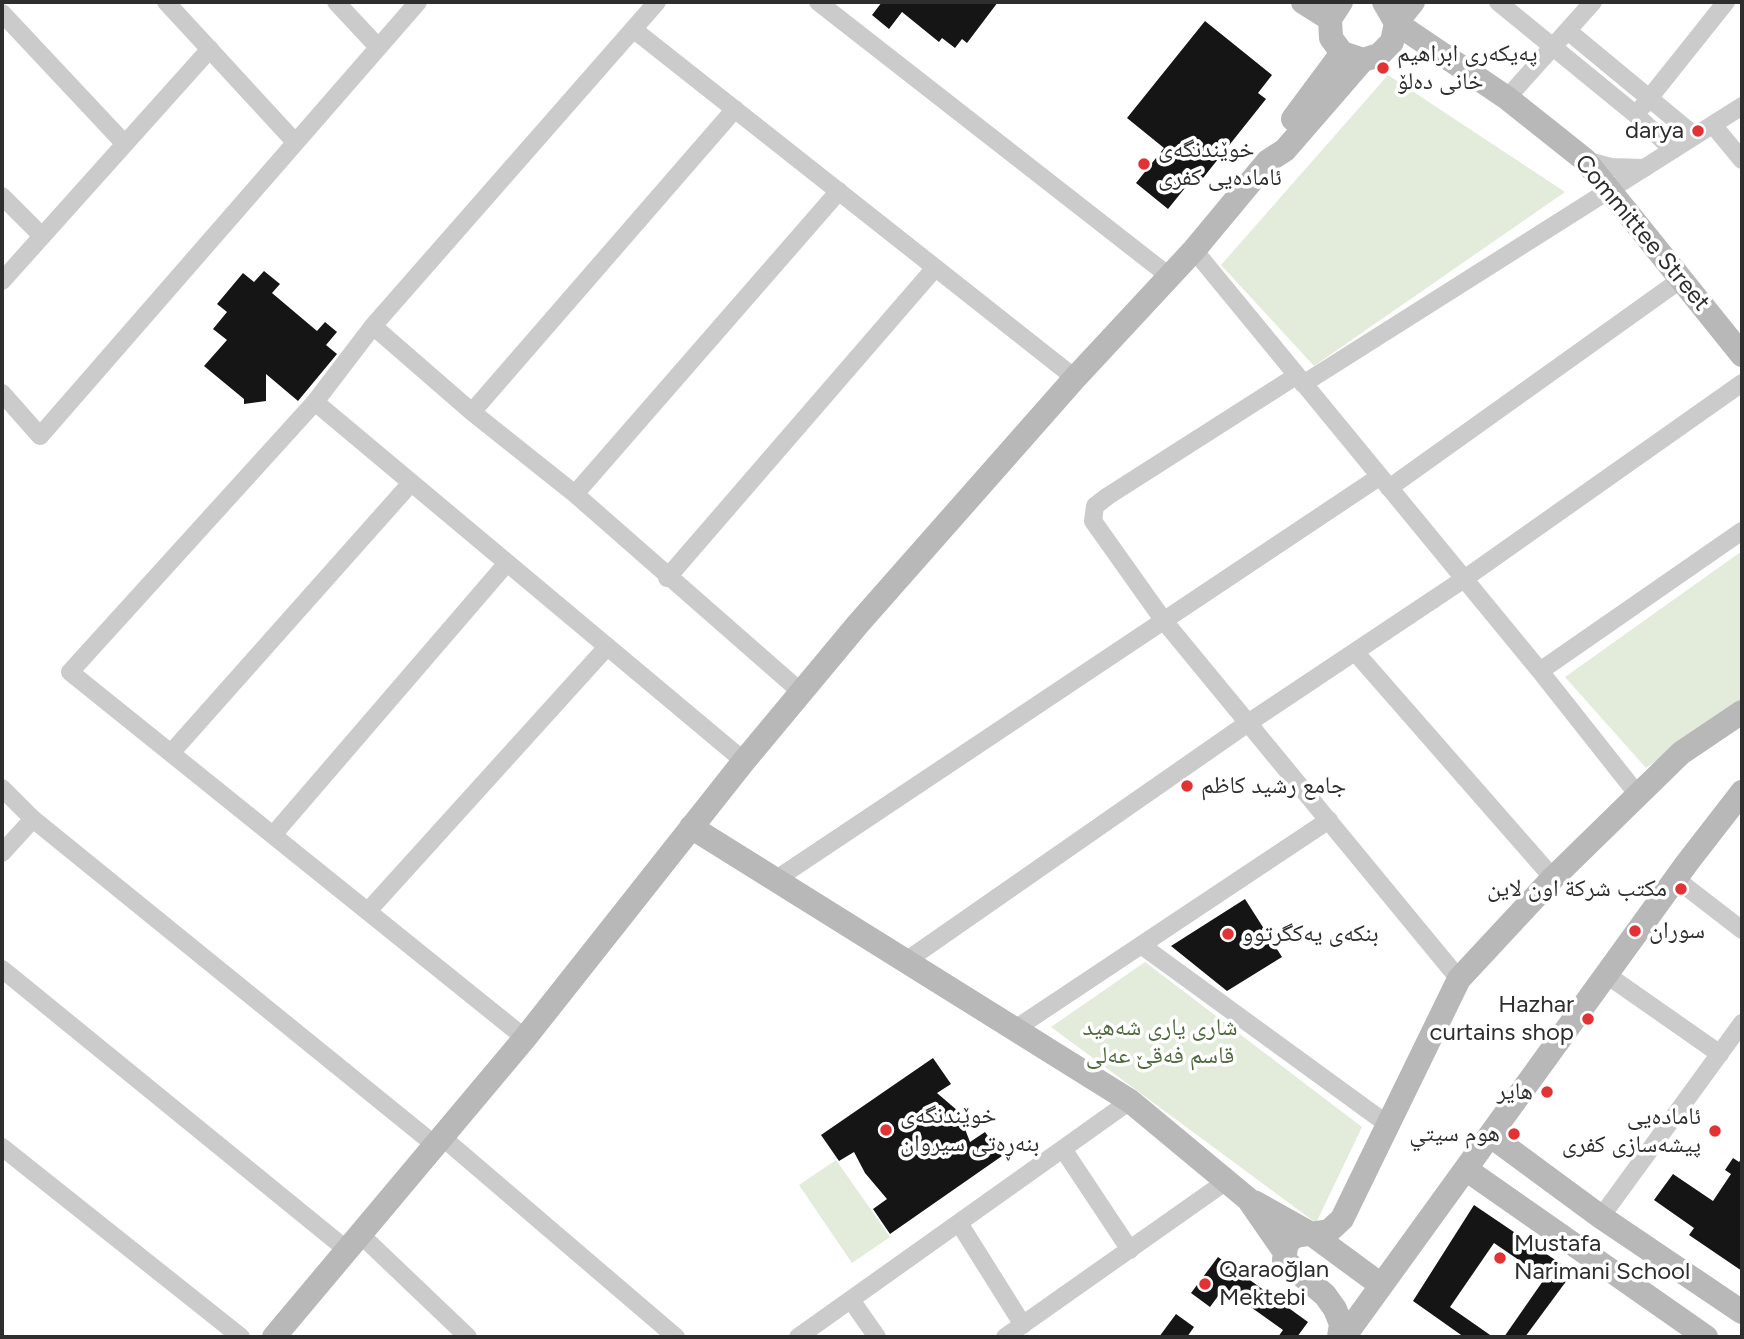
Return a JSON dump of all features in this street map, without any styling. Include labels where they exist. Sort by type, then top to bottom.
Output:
[{"type":"street","points":[[166,2],[295,142]]},
{"type":"street","points":[[336,2],[378,47]]},
{"type":"street","points":[[2,393],[40,436],[418,2]]},
{"type":"street","points":[[525,1038],[71,672],[315,402],[373,326],[657,2]]},
{"type":"street","points":[[818,2],[1169,276]]},
{"type":"street","points":[[1303,2],[1335,10],[1331,37],[1353,56],[1372,59],[1387,49],[1392,42],[1396,23],[1413,2]]},
{"type":"street","points":[[1384,2],[1396,23]]},
{"type":"street","points":[[1498,2],[1635,114],[1673,150]]},
{"type":"street","points":[[1507,98],[1593,2]]},
{"type":"street","points":[[1635,114],[1726,2]]},
{"type":"street","points":[[2,13],[124,143]]},
{"type":"street","name":"Committee Street","points":[[1396,23],[1507,98],[1585,160],[1683,278],[1742,355]]},
{"type":"street","points":[[633,29],[1075,378]]},
{"type":"street","points":[[1568,32],[1695,136]]},
{"type":"street","points":[[2,281],[210,49]]},
{"type":"street","points":[[280,1335],[353,1242],[525,1038],[801,692],[1075,378],[1194,250],[1268,162],[1285,150],[1353,56]]},
{"type":"street","points":[[1459,979],[1164,621],[1093,522],[1095,506],[1742,106]]},
{"type":"street","points":[[472,412],[735,109]]},
{"type":"street","points":[[1713,125],[1742,160]]},
{"type":"street","points":[[1585,160],[1611,167],[1645,168]]},
{"type":"street","points":[[575,494],[839,191]]},
{"type":"street","points":[[2,196],[42,236]]},
{"type":"street","points":[[1194,250],[1540,671],[1638,795]]},
{"type":"street","points":[[667,578],[935,268]]},
{"type":"street","points":[[775,880],[1164,621],[1384,482],[1683,278]]},
{"type":"street","points":[[373,326],[472,412],[575,494],[667,578],[801,692]]},
{"type":"street","points":[[906,961],[1248,723],[1465,579],[1742,383]]},
{"type":"street","points":[[315,402],[744,761]]},
{"type":"street","points":[[171,752],[411,483]]},
{"type":"street","points":[[1540,671],[1742,531]]},
{"type":"street","points":[[273,835],[507,563]]},
{"type":"street","points":[[368,911],[607,646]]},
{"type":"street","points":[[1356,653],[1553,878]]},
{"type":"street","points":[[1342,1337],[1341,1324],[1325,1295],[1284,1260],[1287,1242],[1296,1236],[1329,1231],[1342,1219],[1459,979],[1553,878],[1681,753],[1742,712]]},
{"type":"street","points":[[2,788],[33,819],[438,1141],[676,1337]]},
{"type":"street","points":[[1342,1337],[1742,792]]},
{"type":"street","points":[[2,853],[33,819]]},
{"type":"street","points":[[1015,1029],[1329,820]]},
{"type":"street","points":[[691,827],[1130,1101],[1248,1199],[1284,1251]]},
{"type":"street","points":[[1676,879],[1742,930]]},
{"type":"street","points":[[1140,945],[1387,1124]]},
{"type":"street","points":[[2,969],[353,1242],[468,1337]]},
{"type":"street","points":[[1607,975],[1720,1054]]},
{"type":"street","points":[[1601,1217],[1742,1023]]},
{"type":"street","points":[[798,1337],[1130,1101]]},
{"type":"street","points":[[1491,1136],[1601,1217],[1742,1311]]},
{"type":"street","points":[[2,1147],[241,1337]]},
{"type":"street","points":[[1063,1149],[1130,1250]]},
{"type":"street","points":[[1467,1170],[1694,1334]]},
{"type":"street","points":[[1005,1337],[1228,1180]]},
{"type":"street","points":[[1248,1199],[1313,1235],[1377,1292]]},
{"type":"street","points":[[959,1223],[1023,1325]]},
{"type":"street","points":[[1325,1295],[1377,1292]]},
{"type":"street","points":[[851,1300],[877,1337]]},
{"type":"green space","points":[[1388,75],[1565,192],[1314,366],[1221,265]]},
{"type":"green space","points":[[1742,551],[1742,701],[1646,768],[1565,677]]},
{"type":"green space","name":"شاری یاری شەهید قاسم فەقێ عەلی","points":[[1145,962],[1362,1127],[1316,1223],[1051,1027]]},
{"type":"green space","points":[[836,1160],[890,1237],[852,1263],[799,1185]]},
{"type":"building","points":[[882,2],[998,2],[967,43],[962,39],[955,48],[942,38],[939,42],[902,12],[889,29],[872,15]]},
{"type":"building","points":[[1205,21],[1272,75],[1258,93],[1266,99],[1203,178],[1197,173],[1168,209],[1136,183],[1164,148],[1127,118]]},
{"type":"building","points":[[264,271],[280,284],[272,293],[317,331],[325,322],[337,332],[326,345],[337,354],[298,401],[266,374],[266,401],[244,404],[244,399],[204,366],[227,340],[213,329],[227,312],[217,304],[243,273],[254,282]]},
{"type":"building","name":"بنکەی یەکگرتوو","points":[[1245,899],[1282,957],[1227,991],[1171,946]]},
{"type":"building","points":[[933,1058],[951,1084],[937,1093],[958,1111],[970,1142],[985,1132],[1002,1156],[890,1234],[873,1209],[887,1199],[865,1173],[854,1152],[839,1161],[821,1135]]},
{"type":"building","points":[[1733,1158],[1739,1162],[1742,1158],[1742,1271],[1689,1235],[1694,1228],[1654,1200],[1673,1174],[1713,1201],[1731,1174],[1725,1170]]},
{"type":"building","points":[[1474,1205],[1573,1272],[1525,1337],[1504,1337],[1545,1278],[1494,1243],[1450,1307],[1493,1337],[1464,1337],[1413,1301]]},
{"type":"building","points":[[1218,1257],[1308,1322],[1297,1337],[1278,1337],[1283,1330],[1224,1288],[1210,1307],[1191,1293]]},
{"type":"building","points":[[1176,1314],[1194,1327],[1187,1337],[1159,1337]]},
{"type":"place","name":"پەیکەری ابراهیم خانی دەلۆ","points":[[1383,68]]},
{"type":"place","name":"darya","points":[[1698,131]]},
{"type":"place","name":"خوێندنگەی ئامادەیی کفری","points":[[1144,164]]},
{"type":"place","name":"جامع رشيد كاظم","points":[[1187,786]]},
{"type":"place","name":"مكتب شركة اون لاين","points":[[1681,889]]},
{"type":"place","name":"سوران","points":[[1635,931]]},
{"type":"place","name":"بنکەی یەکگرتوو","points":[[1228,934]]},
{"type":"place","name":"Hazhar curtains shop","points":[[1588,1019]]},
{"type":"place","name":"هاير","points":[[1547,1092]]},
{"type":"place","name":"خوێندنگەی بنەڕەتی سیروان","points":[[886,1130]]},
{"type":"place","name":"ئامادەیی پیشەسازی کفری","points":[[1715,1131]]},
{"type":"place","name":"هوم سيتي","points":[[1514,1134]]},
{"type":"place","name":"Mustafa Narimani School","points":[[1500,1258]]},
{"type":"place","name":"Qaraoğlan Mektebi","points":[[1205,1284]]}]
